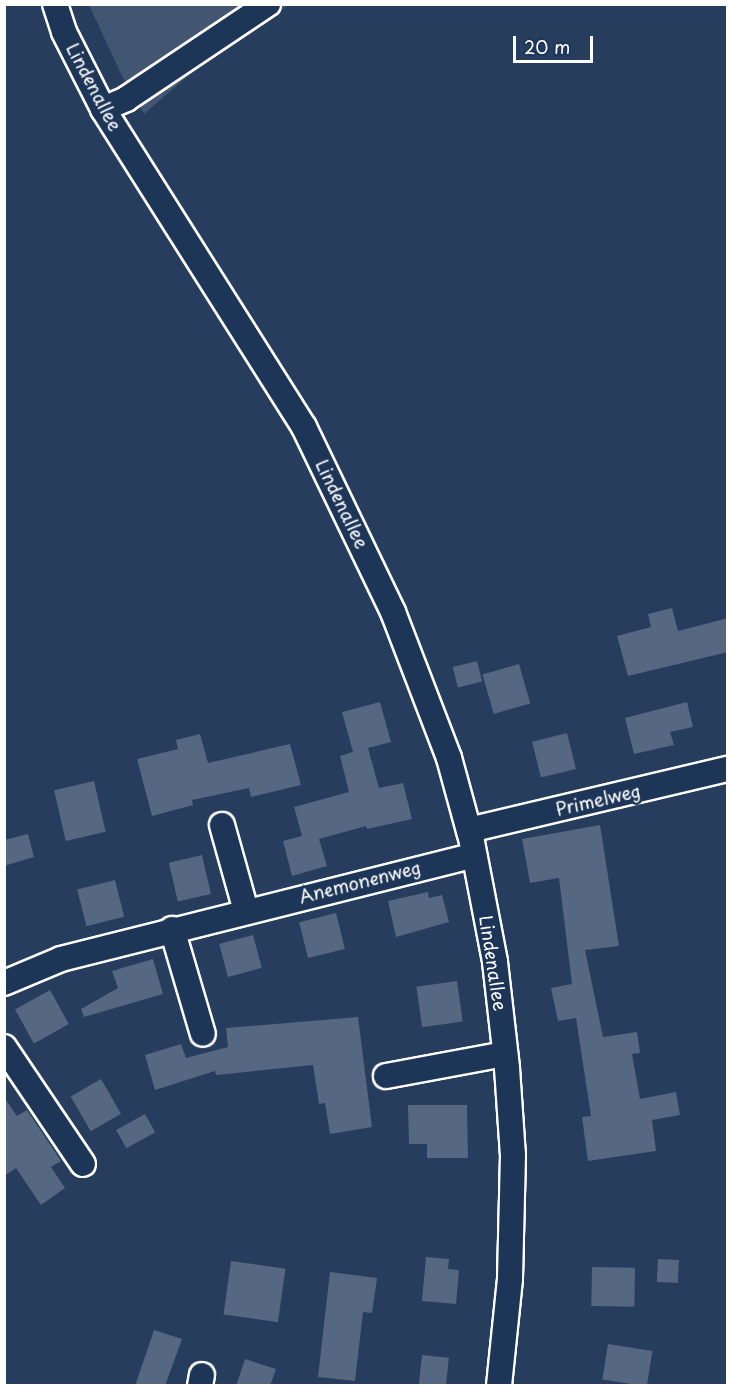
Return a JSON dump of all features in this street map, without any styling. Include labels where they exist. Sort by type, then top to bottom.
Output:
[{"type":"street","name":"Lindenallee","points":[[55,4],[64,32],[103,110],[304,427],[393,612],[438,726],[469,830],[495,962],[506,1054],[513,1155],[510,1279],[499,1386]]},
{"type":"street","points":[[103,110],[126,99],[268,4]]},
{"type":"street","name":"Primelweg","points":[[469,830],[728,769]]},
{"type":"street","points":[[222,825],[246,910]]},
{"type":"street","name":"Anemonenweg","points":[[4,983],[62,959],[172,929],[474,855]]},
{"type":"street","points":[[172,929],[203,1034]]},
{"type":"street","points":[[4,1047],[83,1164]]},
{"type":"street","points":[[387,1076],[506,1054]]},
{"type":"shaded area","points":[[89,5],[288,5],[205,61],[144,114],[121,74]]},
{"type":"building","points":[[672,608],[678,631],[728,618],[728,652],[628,676],[617,636],[651,627],[648,614]]},
{"type":"building","points":[[477,661],[482,681],[458,687],[453,667]]},
{"type":"building","points":[[519,664],[530,703],[494,714],[482,674]]},
{"type":"building","points":[[380,702],[391,742],[368,748],[379,788],[403,783],[412,819],[367,829],[366,826],[319,839],[327,866],[292,876],[283,841],[302,836],[294,807],[349,792],[340,756],[353,752],[342,712]]},
{"type":"building","points":[[687,702],[693,727],[670,732],[674,745],[634,754],[625,718]]},
{"type":"building","points":[[567,733],[576,769],[541,778],[532,742]]},
{"type":"building","points":[[200,734],[208,763],[290,744],[301,785],[251,797],[249,788],[192,800],[193,805],[152,816],[137,759],[178,749],[176,740]]},
{"type":"building","points":[[94,781],[106,832],[66,841],[54,790]]},
{"type":"building","points":[[600,825],[619,946],[585,950],[603,1037],[637,1032],[640,1053],[632,1054],[640,1099],[676,1092],[680,1115],[652,1120],[656,1151],[588,1161],[582,1117],[591,1116],[576,1018],[558,1021],[551,988],[572,984],[559,878],[530,883],[522,839]]},
{"type":"building","points":[[28,834],[34,857],[4,866],[4,840]]},
{"type":"building","points":[[202,855],[211,894],[178,902],[169,863]]},
{"type":"building","points":[[115,880],[124,917],[86,926],[77,889]]},
{"type":"building","points":[[428,892],[429,898],[442,895],[449,922],[396,937],[388,901]]},
{"type":"building","points":[[336,913],[345,949],[308,958],[299,922]]},
{"type":"building","points":[[253,935],[262,968],[228,977],[219,944]]},
{"type":"building","points":[[153,959],[163,994],[84,1017],[81,1009],[118,988],[112,971]]},
{"type":"building","points":[[457,981],[463,1022],[422,1027],[416,987]]},
{"type":"building","points":[[50,990],[69,1024],[34,1044],[15,1009]]},
{"type":"building","points":[[358,1017],[372,1127],[330,1134],[325,1103],[319,1104],[313,1065],[216,1075],[215,1071],[155,1090],[145,1055],[181,1044],[186,1058],[228,1047],[226,1028]]},
{"type":"building","points":[[101,1079],[121,1114],[91,1131],[71,1096]]},
{"type":"building","points":[[4,1097],[17,1116],[27,1110],[61,1161],[51,1167],[65,1188],[41,1205],[16,1168],[4,1176]]},
{"type":"building","points":[[408,1105],[467,1105],[468,1158],[427,1158],[427,1144],[409,1144]]},
{"type":"building","points":[[145,1114],[155,1132],[126,1148],[116,1130]]},
{"type":"building","points":[[426,1257],[449,1259],[448,1269],[459,1270],[456,1304],[422,1301]]},
{"type":"building","points":[[658,1259],[679,1260],[678,1283],[657,1282]]},
{"type":"building","points":[[231,1261],[285,1269],[278,1322],[223,1314]]},
{"type":"building","points":[[592,1267],[635,1268],[634,1307],[591,1306]]},
{"type":"building","points":[[330,1272],[377,1278],[372,1313],[363,1312],[355,1381],[318,1377]]},
{"type":"building","points":[[154,1330],[182,1339],[165,1386],[135,1386]]},
{"type":"building","points":[[608,1344],[652,1351],[647,1386],[602,1380]]},
{"type":"building","points":[[422,1355],[449,1358],[446,1386],[419,1386]]},
{"type":"building","points":[[245,1359],[276,1369],[270,1386],[236,1386]]}]
